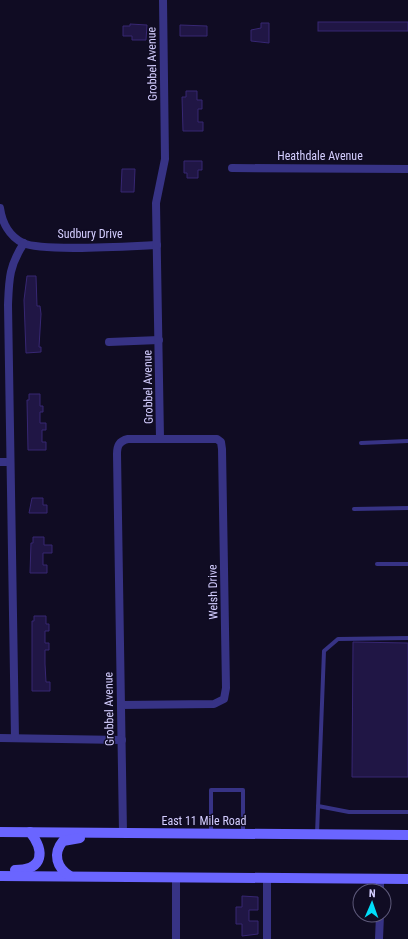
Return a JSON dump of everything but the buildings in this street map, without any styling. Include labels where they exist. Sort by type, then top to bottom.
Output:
[{"type":"main road","name":"East 11 Mile Road","points":[[0,832],[408,835]]},
{"type":"main road","points":[[0,870],[28,869],[37,863],[40,857],[39,846],[30,832]]},
{"type":"main road","points":[[70,876],[62,872],[57,859],[58,850],[63,841],[77,838],[123,838],[149,834]]},
{"type":"main road","points":[[0,876],[408,879]]},
{"type":"street","name":"Grobbel Avenue","points":[[123,833],[117,449],[120,442],[126,440],[160,438],[156,197],[165,159],[163,0]]},
{"type":"street","name":"Heathdale Avenue","points":[[232,168],[408,169]]},
{"type":"street","points":[[0,208],[7,229],[14,238],[24,243],[14,258],[8,280],[15,738]]},
{"type":"street","name":"Sudbury Drive","points":[[24,243],[60,247],[157,245]]},
{"type":"street","points":[[109,342],[159,340]]},
{"type":"street","name":"Welsh Drive","points":[[121,705],[214,704],[221,702],[226,694],[222,445],[219,440],[213,438],[160,438]]},
{"type":"street","points":[[0,462],[10,462]]},
{"type":"street","points":[[0,738],[122,740]]},
{"type":"street","points":[[176,877],[176,939]]},
{"type":"street","points":[[267,878],[267,939]]},
{"type":"street","points":[[379,939],[380,923]]},
{"type":"lane","points":[[361,443],[408,441]]},
{"type":"lane","points":[[354,509],[408,508]]},
{"type":"lane","points":[[377,564],[408,564]]},
{"type":"lane","points":[[317,834],[324,650],[338,639],[408,638]]},
{"type":"lane","points":[[211,834],[211,790],[243,790],[243,834]]},
{"type":"lane","points":[[318,806],[349,812],[408,812]]}]
